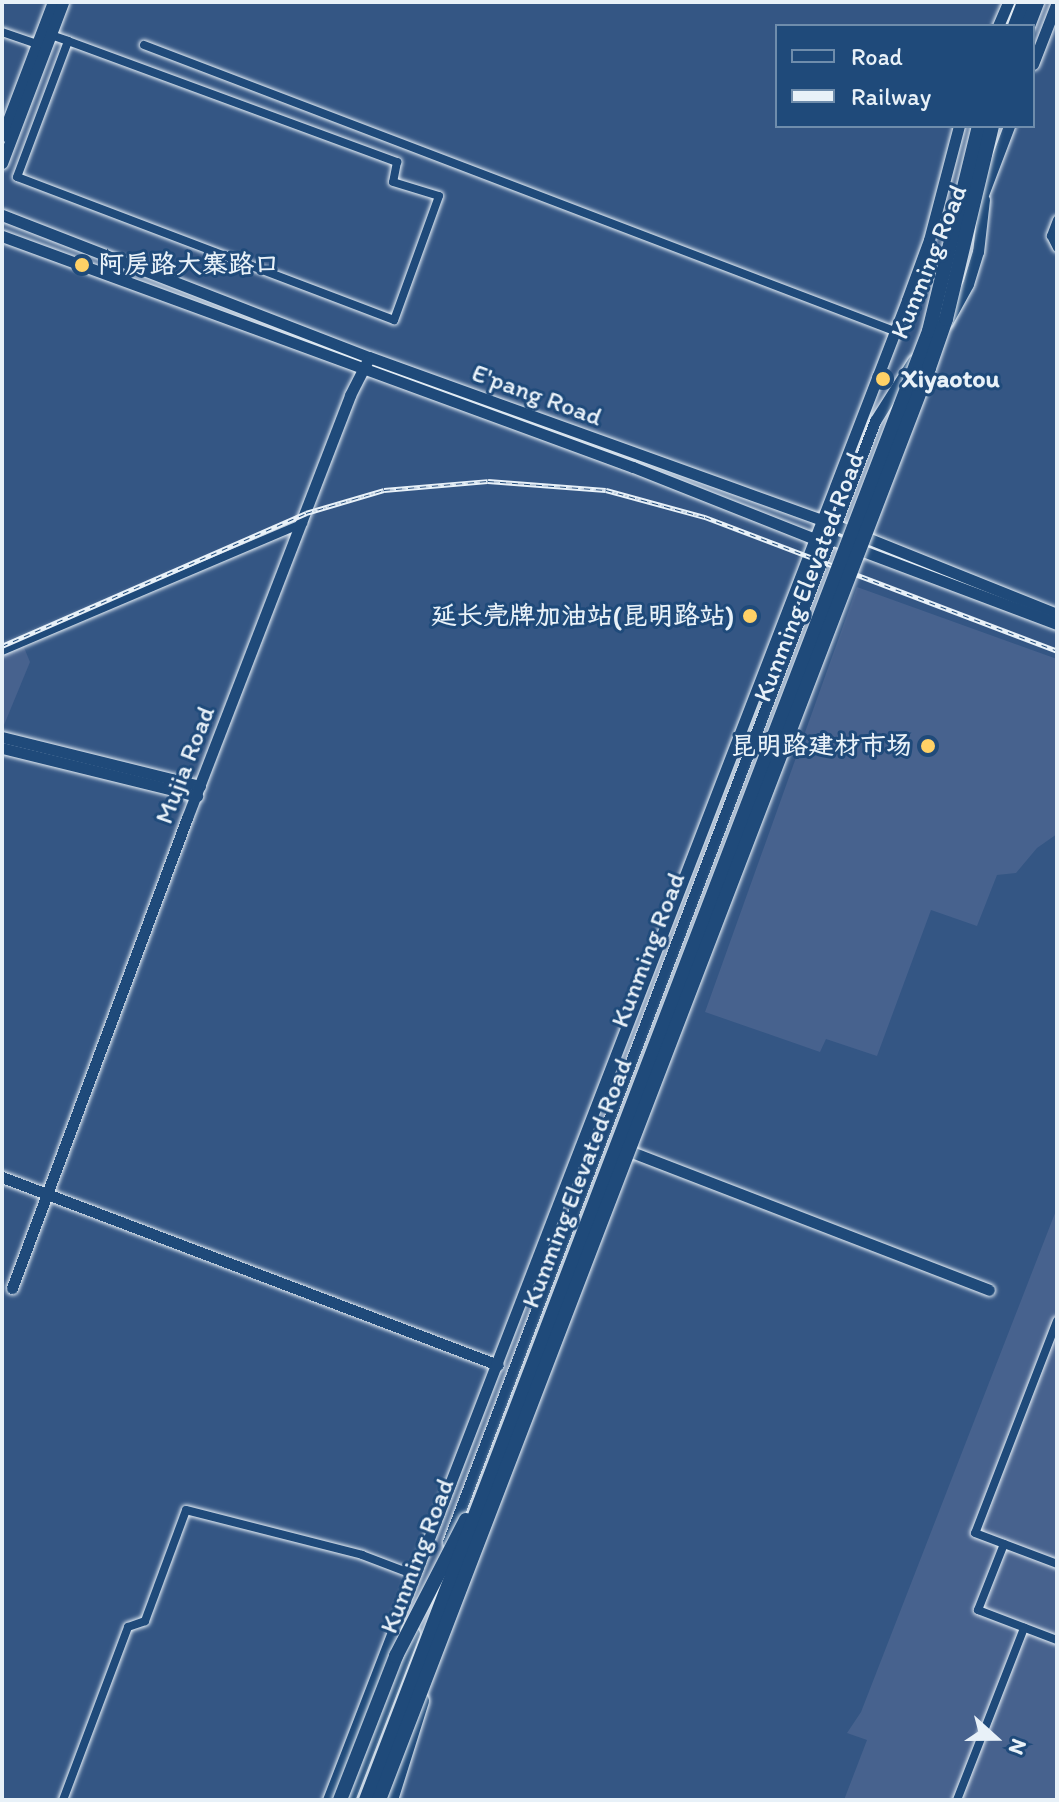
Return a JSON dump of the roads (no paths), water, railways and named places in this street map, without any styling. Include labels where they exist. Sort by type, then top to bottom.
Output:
[{"type":"highway","points":[[1016,24],[1024,2]]},
{"type":"highway","points":[[1029,24],[1037,2]]},
{"type":"highway","name":"Kunming Elevated Road","points":[[366,1800],[929,331],[979,128]]},
{"type":"highway","name":"Kunming Elevated Road","points":[[379,1800],[938,343],[964,252],[992,128]]},
{"type":"highway","points":[[340,1800],[414,1616],[490,1478]]},
{"type":"highway","points":[[391,1800],[414,1736],[431,1665]]},
{"type":"main road","points":[[2,136],[53,2]]},
{"type":"main road","points":[[2,163],[63,2]]},
{"type":"main road","points":[[999,24],[1008,2]]},
{"type":"main road","points":[[1035,59],[1057,2]]},
{"type":"main road","name":"Kunming Road","points":[[328,1800],[929,240],[958,128]]},
{"type":"main road","name":"Kunming Road","points":[[349,1800],[835,526],[884,403],[917,355],[1008,128]]},
{"type":"main road","points":[[917,355],[955,312],[968,284],[978,252],[987,185]]},
{"type":"main road","name":"E'pang Road","points":[[2,215],[750,514],[815,539],[831,539],[1057,624]]},
{"type":"main road","name":"E'pang Road","points":[[2,236],[756,496],[1057,614]]},
{"type":"main road","points":[[52,254],[59,236]]},
{"type":"main road","name":"Mujia Road","points":[[12,1288],[198,791],[350,395],[367,362]]},
{"type":"main road","points":[[750,514],[756,496]]},
{"type":"main road","points":[[2,737],[198,791]]},
{"type":"main road","points":[[2,748],[198,791]]},
{"type":"main road","points":[[586,1134],[989,1290]]},
{"type":"main road","points":[[2,1177],[498,1365]]},
{"type":"street","points":[[2,32],[37,44]]},
{"type":"street","points":[[51,35],[68,41],[397,162],[393,182],[439,196],[394,320],[17,177],[68,41]]},
{"type":"street","points":[[144,45],[894,331]]},
{"type":"street","points":[[1057,220],[1051,236],[1057,248]]},
{"type":"street","points":[[2,651],[303,523]]},
{"type":"street","points":[[1057,1321],[975,1533],[1057,1564]]},
{"type":"street","points":[[63,1800],[128,1627],[145,1621],[186,1510],[362,1555],[415,1575]]},
{"type":"street","points":[[1004,1544],[978,1610],[1057,1640]]},
{"type":"street","points":[[957,1800],[1024,1628]]},
{"type":"railway","points":[[2,646],[306,513],[384,490],[488,481],[606,490],[705,517],[1057,651]]},
{"type":"place","name":"阿房路大寨路口","points":[[82,265]]},
{"type":"place","name":"Xiyaotou","points":[[883,379]]},
{"type":"place","name":"延长壳牌加油站(昆明路站)","points":[[750,616]]},
{"type":"place","name":"昆明路建材市场","points":[[928,746]]}]
